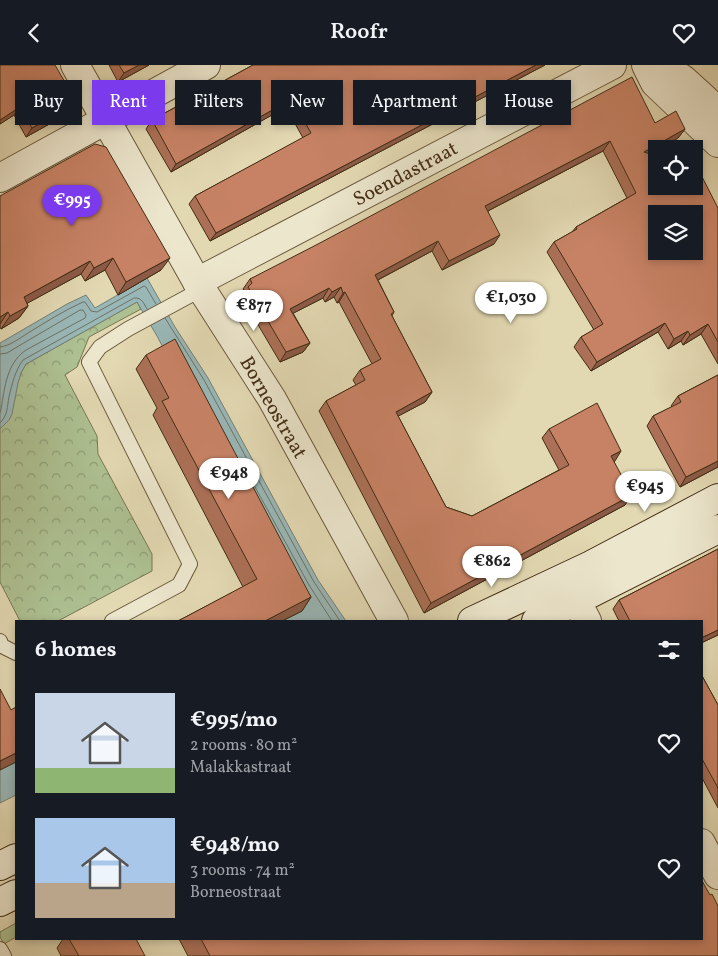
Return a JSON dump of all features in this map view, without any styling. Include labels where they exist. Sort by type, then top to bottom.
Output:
[{"type":"street","name":"Borneostraat","points":[[75,65],[92,95]]},
{"type":"street","points":[[165,88],[206,65]]},
{"type":"street","name":"Soendastraat","points":[[200,285],[612,65]]},
{"type":"street","points":[[646,65],[656,83],[718,143]]},
{"type":"street","points":[[662,65],[684,80],[707,101],[718,119]]},
{"type":"street","points":[[0,178],[97,125]]},
{"type":"street","name":"Borneostraat","points":[[109,125],[200,285],[272,399],[393,620]]},
{"type":"street","points":[[474,620],[591,565],[718,498]]},
{"type":"street","points":[[540,620],[581,611],[718,529]]},
{"type":"street","points":[[703,847],[718,875]]},
{"type":"street","points":[[0,867],[15,859]]},
{"type":"street","points":[[0,902],[15,894]]},
{"type":"lane","points":[[114,620],[179,585],[190,564],[89,362],[100,347],[178,301],[200,285]]},
{"type":"lane","points":[[0,641],[2,646],[15,652]]},
{"type":"lane","points":[[0,949],[4,956]]},
{"type":"green space","points":[[137,302],[141,309],[89,337],[77,367],[65,375],[97,436],[98,454],[152,554],[152,571],[60,620],[19,620],[0,582],[0,429],[11,413],[19,379],[26,364]]},
{"type":"green space","points":[[15,924],[15,938],[4,944],[0,937],[0,932]]},
{"type":"water","points":[[147,278],[175,327],[208,378],[318,580],[345,620],[284,620],[301,610],[157,336],[137,302],[26,364],[18,383],[12,414],[0,429],[0,343],[86,295],[95,308]]},
{"type":"water","points":[[15,762],[15,796],[0,803],[0,770]]},
{"type":"building","points":[[0,65],[55,65],[64,80],[15,80],[15,110],[0,120]]},
{"type":"building","points":[[119,65],[139,65],[124,73]]},
{"type":"building","points":[[253,65],[536,65],[507,80],[486,80],[486,91],[476,96],[476,80],[353,80],[353,125],[422,125],[216,233],[195,196],[311,133],[307,125],[343,125],[343,80],[271,80],[271,111],[261,116],[261,80],[225,80]]},
{"type":"building","points":[[632,77],[655,123],[676,111],[685,129],[665,140],[648,140],[648,150],[644,152],[648,153],[648,195],[703,195],[703,179],[718,208],[718,342],[708,324],[690,335],[688,331],[674,339],[665,323],[597,362],[581,337],[603,324],[554,242],[577,229],[576,227],[636,193],[610,141],[485,206],[500,235],[449,261],[438,241],[375,275],[394,312],[391,314],[432,392],[396,412],[446,507],[472,516],[569,465],[549,429],[597,403],[621,451],[611,456],[632,495],[431,603],[326,401],[365,380],[360,370],[381,359],[345,292],[343,293],[341,287],[332,292],[329,288],[290,309],[310,343],[286,352],[248,287],[252,283],[250,279],[542,125],[571,125],[571,109]]},
{"type":"building","points":[[175,107],[175,125],[246,125],[176,164],[155,125],[165,125],[165,113]]},
{"type":"building","points":[[95,144],[106,147],[170,258],[126,282],[113,258],[94,268],[90,261],[24,297],[28,306],[10,316],[8,312],[0,317],[0,196]]},
{"type":"building","points":[[175,339],[311,597],[267,620],[180,620],[257,579],[162,401],[169,398],[146,355]]},
{"type":"building","points":[[718,375],[718,461],[686,477],[653,416],[681,402],[678,396]]},
{"type":"building","points":[[718,549],[718,630],[703,637],[703,620],[629,620],[619,600]]},
{"type":"building","points":[[703,678],[718,705],[718,788],[703,761]]},
{"type":"building","points":[[0,689],[11,710],[15,708],[15,754],[0,761]]},
{"type":"building","points":[[703,883],[718,906],[718,956],[210,956],[202,940],[703,940]]},
{"type":"building","points":[[70,940],[137,940],[145,956],[79,956]]}]
